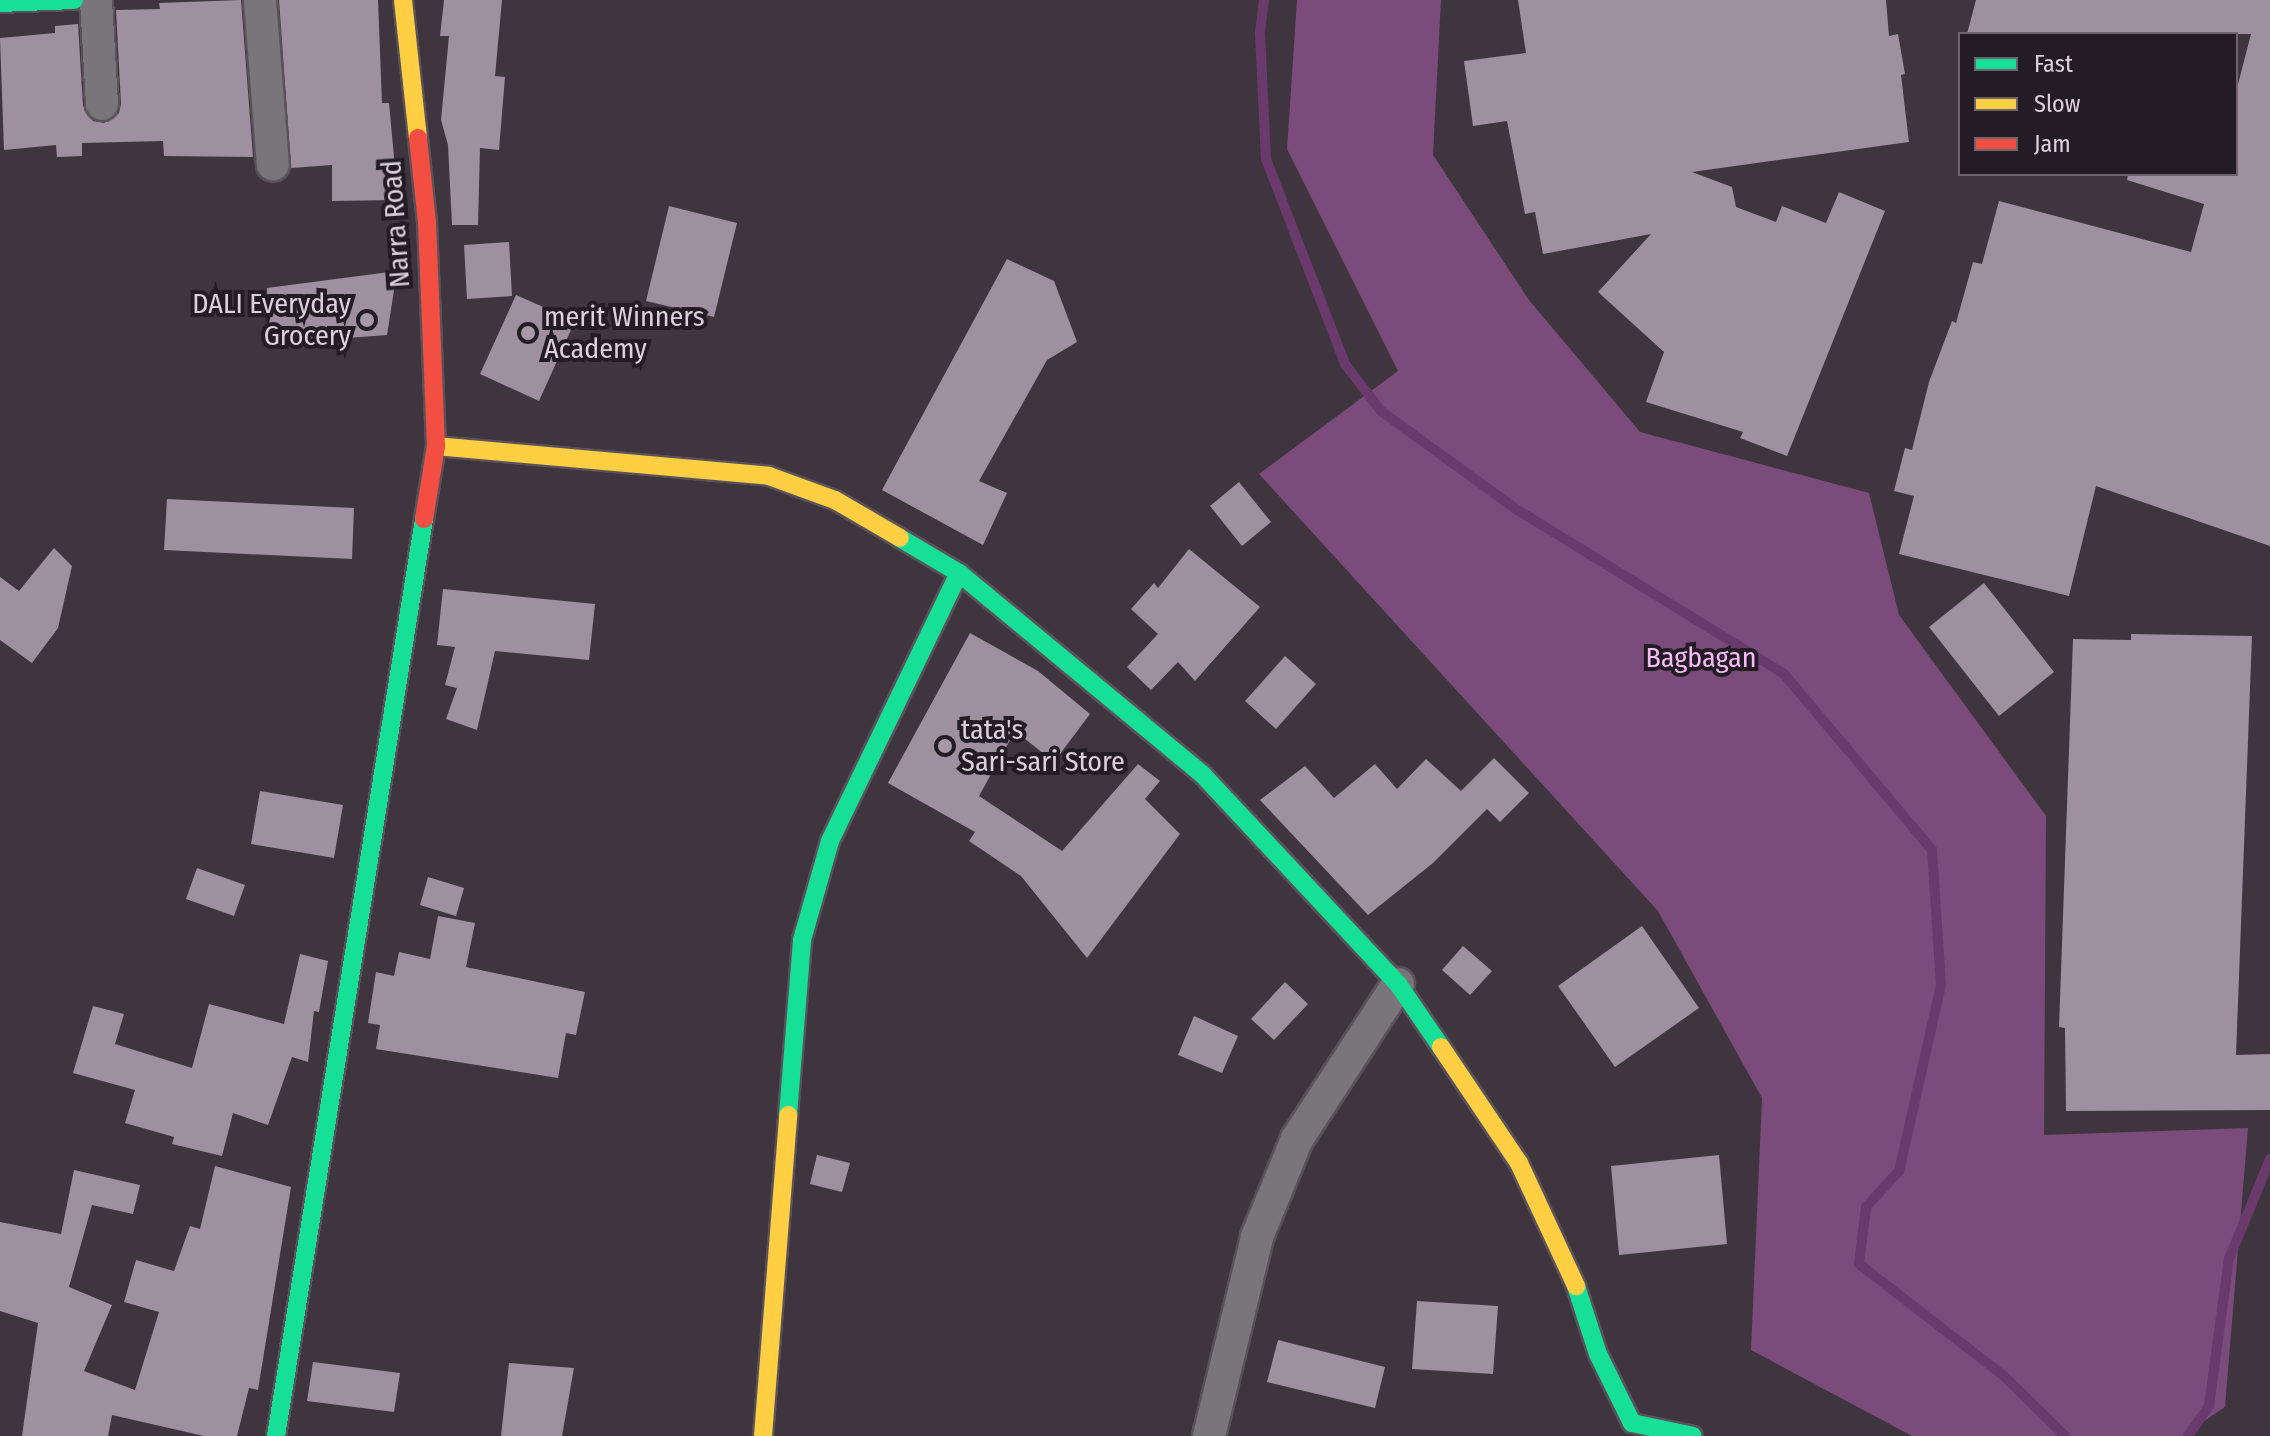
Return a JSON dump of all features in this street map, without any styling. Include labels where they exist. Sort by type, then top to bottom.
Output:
[{"type":"street","points":[[0,3],[74,0]]},
{"type":"street","points":[[96,0],[102,104]]},
{"type":"street","points":[[260,0],[273,164]]},
{"type":"street","name":"Narra Road","points":[[276,1436],[436,446],[427,222],[403,0]]},
{"type":"street","points":[[436,446],[769,476],[835,500],[959,573],[1202,774],[1398,984],[1519,1163],[1570,1268],[1598,1354],[1632,1423],[1693,1436]]},
{"type":"street","points":[[763,1436],[802,940],[830,841],[959,573]]},
{"type":"street","points":[[1209,1436],[1257,1237],[1297,1139],[1398,984]]},
{"type":"green space","name":"Bagbagan","points":[[1297,0],[1441,0],[1433,155],[1529,300],[1640,432],[1869,493],[1899,615],[2046,816],[2044,1135],[2248,1128],[2225,1407],[2182,1436],[1912,1436],[1751,1350],[1762,1098],[1658,911],[1259,474],[1398,371],[1287,149]]},
{"type":"building","points":[[241,0],[253,157],[164,156],[163,141],[82,143],[82,156],[57,157],[56,145],[4,150],[0,38],[55,33],[55,26],[78,24],[83,106],[93,121],[104,123],[119,113],[121,104],[116,10],[160,9],[159,3]]},
{"type":"building","points":[[279,0],[378,0],[382,103],[389,103],[398,200],[332,201],[332,165],[291,168]]},
{"type":"building","points":[[444,0],[502,0],[495,76],[505,77],[499,150],[480,148],[478,225],[452,225],[448,145],[441,120],[449,36],[440,36]]},
{"type":"building","points":[[1518,0],[1886,0],[1889,36],[1898,34],[1905,74],[1901,75],[1909,142],[1692,172],[1732,187],[1736,207],[1776,222],[1782,206],[1826,223],[1839,192],[1885,211],[1787,456],[1740,438],[1743,432],[1646,402],[1664,352],[1598,292],[1651,234],[1543,254],[1535,212],[1525,214],[1507,121],[1473,126],[1464,61],[1526,53]]},
{"type":"building","points":[[1976,0],[2270,0],[2270,546],[2096,486],[2069,596],[1899,554],[1914,496],[1894,491],[1905,448],[1912,450],[1929,382],[1952,321],[1956,323],[1973,262],[1982,264],[1999,201],[2191,252],[2204,204],[2127,180],[2128,176],[2238,176],[2238,84],[2251,34],[1968,32]]},
{"type":"building","points":[[669,206],[737,223],[714,317],[646,301]]},
{"type":"building","points":[[509,242],[512,296],[467,299],[464,245]]},
{"type":"building","points":[[1007,259],[1054,281],[1077,342],[1047,360],[979,481],[1007,493],[983,545],[882,490]]},
{"type":"building","points":[[397,271],[387,335],[268,344],[267,288]]},
{"type":"building","points":[[516,295],[575,321],[539,401],[480,374]]},
{"type":"building","points":[[1239,482],[1271,522],[1242,546],[1210,506]]},
{"type":"building","points":[[167,499],[354,508],[352,559],[164,550]]},
{"type":"building","points":[[54,548],[72,566],[58,628],[32,663],[0,640],[0,577],[19,591]]},
{"type":"building","points":[[1189,549],[1260,607],[1195,681],[1178,662],[1151,690],[1127,667],[1158,634],[1131,609],[1154,583],[1158,588]]},
{"type":"building","points":[[1984,583],[2054,672],[1999,716],[1929,627]]},
{"type":"building","points":[[443,589],[595,604],[589,660],[495,651],[477,730],[446,719],[457,688],[445,685],[455,647],[437,645]]},
{"type":"building","points":[[970,633],[1038,671],[1090,714],[1054,762],[1015,731],[979,796],[1062,851],[1138,764],[1160,781],[1145,799],[1180,834],[1087,958],[1021,876],[969,841],[975,832],[888,783]]},
{"type":"building","points":[[2131,634],[2252,636],[2236,1055],[2270,1054],[2270,1110],[2066,1111],[2065,1028],[2059,1027],[2073,639],[2131,640]]},
{"type":"building","points":[[1285,656],[1316,684],[1276,729],[1245,701]]},
{"type":"building","points":[[1494,758],[1529,793],[1500,822],[1487,809],[1433,863],[1368,915],[1260,800],[1305,766],[1334,798],[1375,764],[1397,789],[1426,759],[1461,791]]},
{"type":"building","points":[[260,791],[343,805],[334,858],[251,844]]},
{"type":"building","points":[[197,868],[245,885],[234,916],[186,899]]},
{"type":"building","points":[[428,877],[464,888],[456,916],[420,905]]},
{"type":"building","points":[[438,916],[475,923],[466,967],[585,992],[576,1035],[566,1033],[558,1078],[376,1049],[380,1025],[368,1023],[376,972],[394,976],[399,952],[430,959]]},
{"type":"building","points":[[1642,926],[1699,1008],[1615,1067],[1558,986]]},
{"type":"building","points":[[1463,946],[1492,971],[1470,995],[1442,970]]},
{"type":"building","points":[[300,954],[328,961],[319,1012],[314,1011],[308,1062],[292,1057],[268,1125],[233,1113],[222,1156],[172,1144],[174,1137],[125,1123],[135,1090],[73,1073],[93,1006],[124,1014],[115,1044],[192,1068],[209,1004],[284,1024]]},
{"type":"building","points":[[1285,982],[1308,1004],[1274,1040],[1251,1019]]},
{"type":"building","points":[[1194,1016],[1238,1036],[1222,1073],[1178,1055]]},
{"type":"building","points":[[817,1155],[850,1163],[842,1192],[810,1184]]},
{"type":"building","points":[[1719,1155],[1727,1244],[1619,1255],[1611,1166]]},
{"type":"building","points":[[215,1166],[291,1187],[258,1390],[249,1388],[237,1436],[204,1436],[112,1415],[108,1436],[22,1436],[38,1323],[0,1311],[0,1222],[61,1234],[74,1170],[140,1185],[133,1214],[92,1205],[69,1287],[112,1305],[84,1371],[135,1390],[159,1312],[124,1302],[136,1260],[174,1271],[190,1226],[200,1229]]},
{"type":"building","points":[[1417,1301],[1498,1306],[1493,1374],[1412,1369]]},
{"type":"building","points":[[1278,1340],[1385,1367],[1375,1408],[1267,1382]]},
{"type":"building","points":[[313,1362],[400,1373],[394,1412],[307,1401]]},
{"type":"building","points":[[509,1363],[574,1368],[562,1436],[501,1436]]},
{"type":"waterway","points":[[1264,0],[1260,33],[1266,159],[1345,364],[1381,411],[1516,509],[1784,674],[1932,850],[1941,985],[1899,1171],[1866,1207],[1859,1264],[2004,1376],[2065,1436]]},
{"type":"waterway","points":[[2188,1436],[2209,1406],[2229,1259],[2270,1159]]},
{"type":"traffic: fast","points":[[0,3],[74,0]]},
{"type":"traffic: fast","points":[[276,1436],[424,519]]},
{"type":"traffic: fast","points":[[900,538],[959,573],[1202,774],[1398,984],[1441,1047]]},
{"type":"traffic: fast","points":[[788,1115],[802,940],[830,841],[959,573]]},
{"type":"traffic: fast","points":[[1576,1286],[1598,1354],[1632,1423],[1693,1436]]},
{"type":"traffic: slow","points":[[403,0],[418,138]]},
{"type":"traffic: slow","points":[[436,446],[769,476],[835,500],[900,538]]},
{"type":"traffic: slow","points":[[1441,1047],[1519,1163],[1576,1286]]},
{"type":"traffic: slow","points":[[763,1436],[788,1115]]},
{"type":"traffic: jam","points":[[418,138],[427,222],[436,446],[424,519]]},
{"type":"place","name":"DALI Everyday Grocery","points":[[367,320]]},
{"type":"place","name":"merit Winners Academy","points":[[528,333]]},
{"type":"place","name":"tata's Sari-sari Store","points":[[945,746]]}]
